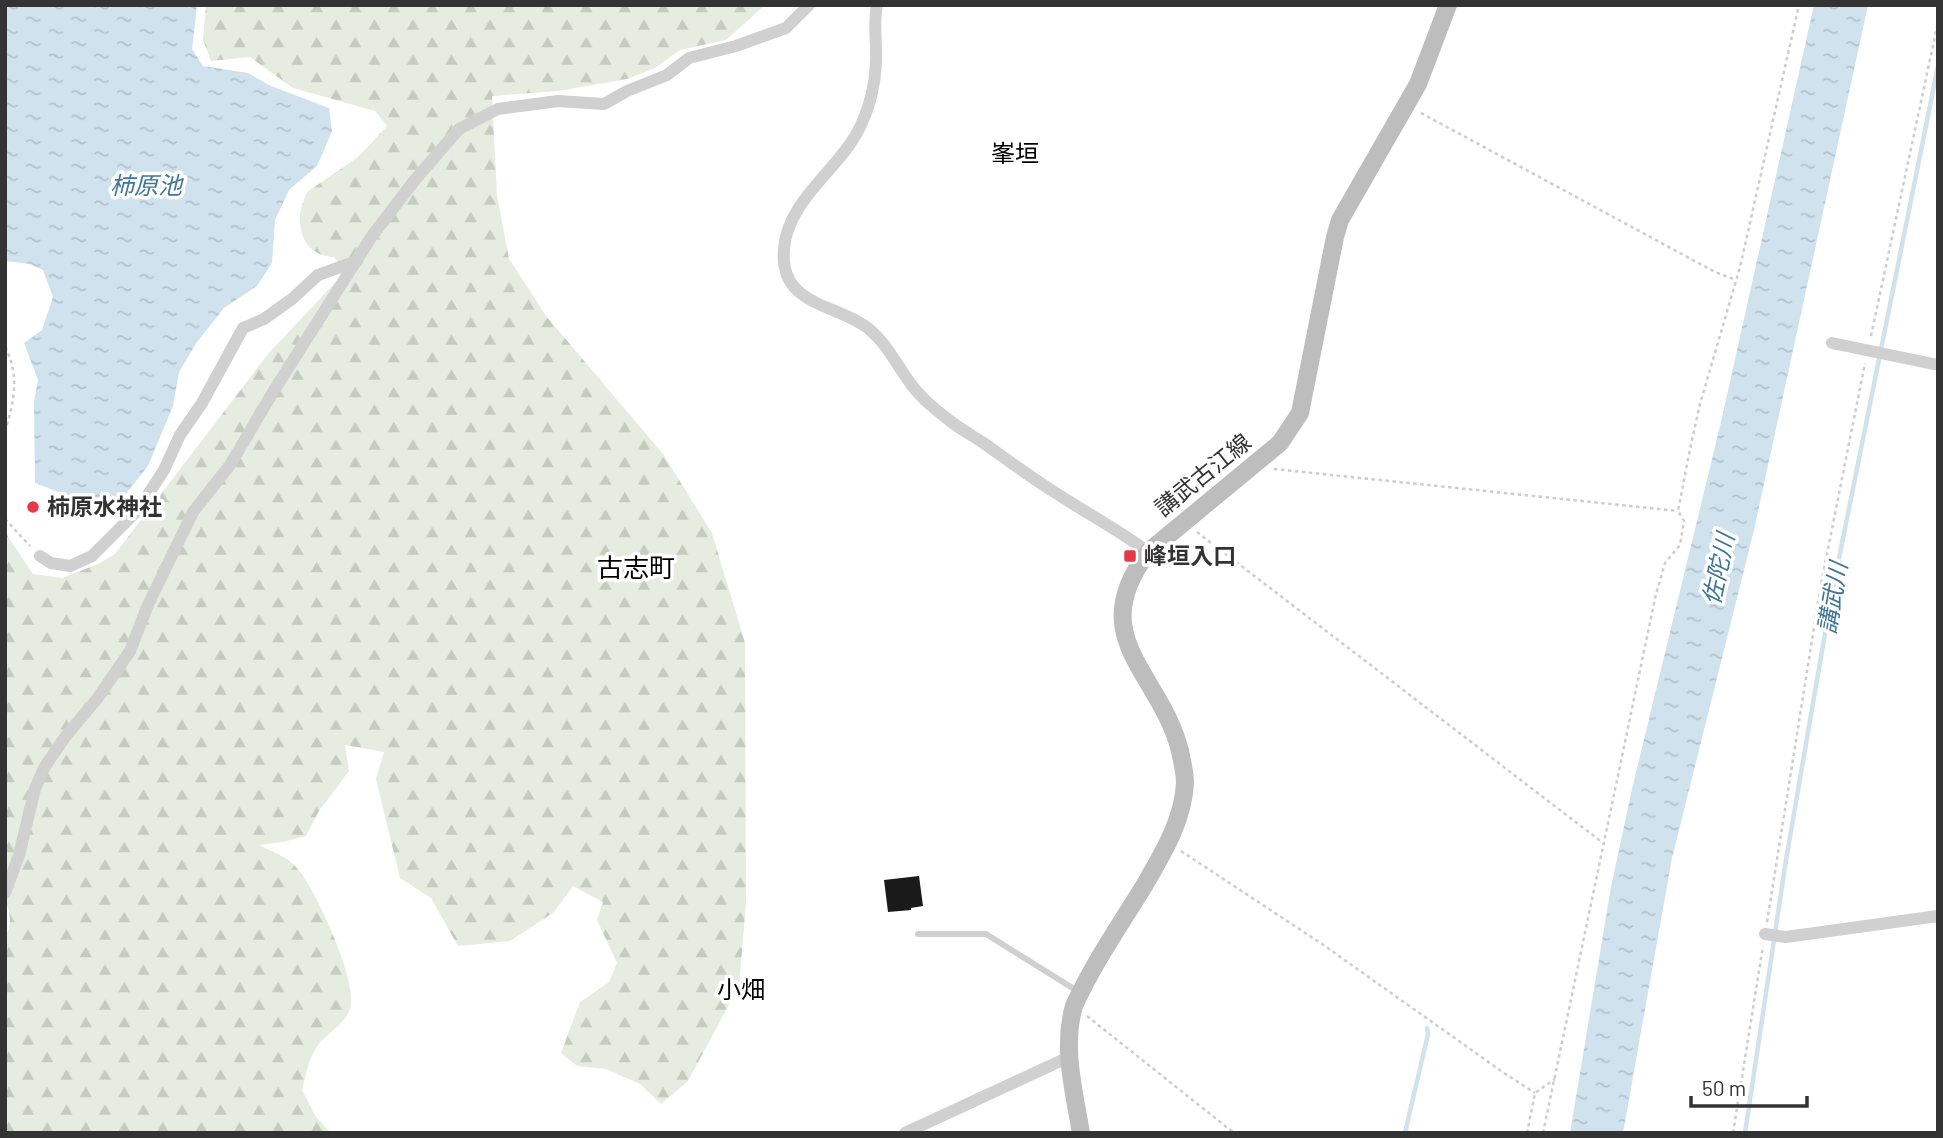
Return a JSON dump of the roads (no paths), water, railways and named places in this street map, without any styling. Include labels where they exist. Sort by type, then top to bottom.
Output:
[{"type":"main road","name":"講武古江線","points":[[1081,1133],[1068,1035],[1077,999],[1169,843],[1183,801],[1184,769],[1170,718],[1134,661],[1124,637],[1122,617],[1133,572],[1148,552],[1280,443],[1300,413],[1340,220],[1429,60],[1448,5]]},
{"type":"street","points":[[5,893],[19,855],[35,789],[44,768],[65,737],[97,699],[130,650],[147,607],[193,512],[230,465],[357,261],[414,181],[459,129],[498,109],[558,101],[604,104],[627,91],[667,75],[689,58],[737,46],[786,28],[809,5]]},
{"type":"street","points":[[877,5],[876,63],[867,111],[848,149],[806,198],[787,233],[783,258],[792,284],[802,296],[868,328],[890,352],[909,382],[950,421],[1055,493],[1148,552]]},
{"type":"street","points":[[40,556],[51,563],[71,566],[92,556],[138,510],[164,470],[180,435],[202,403],[243,328],[264,319],[292,299],[318,275],[357,261]]},
{"type":"street","points":[[1832,344],[1938,365]]},
{"type":"street","points":[[1767,934],[1786,936],[1938,916]]},
{"type":"street","points":[[905,1133],[1069,1057]]},
{"type":"lane","points":[[919,934],[986,934],[1077,999]]},
{"type":"water","name":"柿原池","points":[[5,5],[197,5],[192,49],[203,66],[248,73],[271,86],[329,108],[332,131],[317,166],[289,190],[275,220],[272,263],[257,286],[224,308],[197,342],[179,372],[173,406],[148,466],[109,511],[35,483],[34,402],[38,380],[24,343],[42,330],[53,297],[43,270],[30,264],[5,261]]},
{"type":"water","name":"佐陀川","points":[[1814,5],[1868,5],[1754,530],[1672,858],[1623,1133],[1570,1133],[1611,887],[1632,789],[1721,422]]},
{"type":"waterway","name":"講武川","points":[[1745,1133],[1786,860],[1832,593],[1938,66]]},
{"type":"waterway","points":[[1405,1133],[1428,1034],[1427,1028]]},
{"type":"place","name":"柿原水神社","points":[[33,507]]},
{"type":"place","name":"峰垣入口","points":[[1130,556]]},
{"type":"district","name":"峯垣","points":[[1015,154]]},
{"type":"district","name":"古志町","points":[[636,568]]},
{"type":"district","name":"小畑","points":[[741,990]]}]
